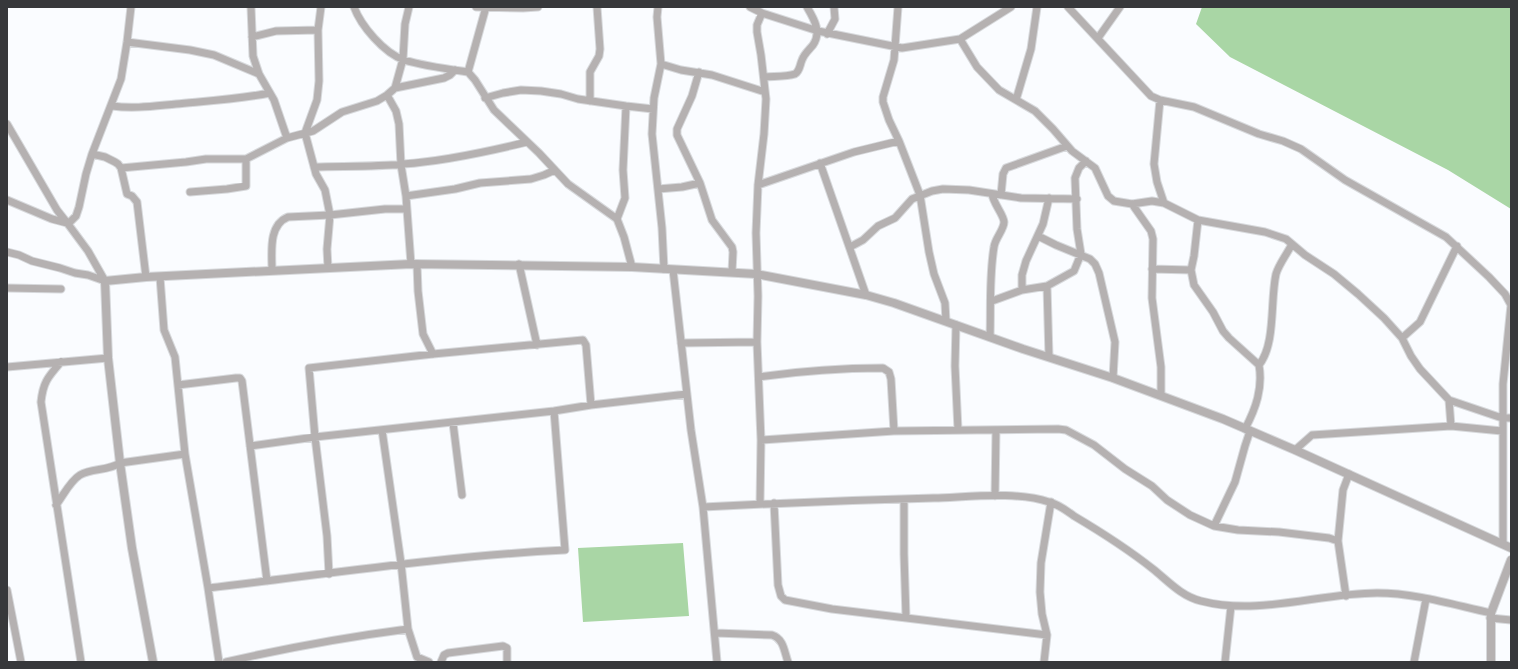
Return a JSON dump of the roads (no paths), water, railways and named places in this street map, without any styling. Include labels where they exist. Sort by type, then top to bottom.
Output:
[{"type":"street","points":[[68,224],[76,216],[92,154],[112,106],[121,79],[131,7]]},
{"type":"street","points":[[251,7],[254,56],[259,74],[274,100],[287,138]]},
{"type":"street","points":[[321,7],[318,30],[319,81],[316,100],[305,133],[314,167],[325,190],[330,215],[327,250],[328,268]]},
{"type":"street","points":[[354,7],[358,16],[369,32],[384,47],[403,59],[468,72],[475,80],[494,110],[539,153],[568,184],[617,219],[624,237],[632,267]]},
{"type":"street","points":[[395,88],[403,59],[405,24],[409,7]]},
{"type":"street","points":[[476,7],[538,7]]},
{"type":"street","points":[[590,101],[590,72],[600,49],[597,7]]},
{"type":"street","points":[[658,7],[657,17],[661,64],[653,108],[652,134],[662,228],[664,269]]},
{"type":"street","points":[[750,7],[818,32],[895,46],[909,47],[960,39],[1011,7]]},
{"type":"street","points":[[764,77],[795,74],[798,71],[802,58],[814,42],[818,32],[807,7]]},
{"type":"street","points":[[827,34],[836,19],[834,7]]},
{"type":"street","points":[[898,7],[894,60],[883,97],[883,102],[920,195],[934,274],[945,303],[946,322]]},
{"type":"street","points":[[1016,100],[1031,49],[1037,7]]},
{"type":"street","points":[[1068,7],[1151,96],[1160,100],[1194,107],[1245,129],[1283,141],[1301,149],[1345,180],[1446,237],[1505,294],[1511,305],[1503,384],[1503,544]]},
{"type":"street","points":[[1098,38],[1120,7]]},
{"type":"street","points":[[468,72],[486,8]]},
{"type":"street","points":[[760,504],[761,440],[759,377],[756,342],[758,296],[756,274],[756,233],[758,186],[764,134],[764,77],[757,32],[757,25],[762,12]]},
{"type":"street","points":[[252,37],[276,31],[318,30]]},
{"type":"street","points":[[960,39],[977,66],[999,90],[1035,111],[1054,129],[1067,146],[1095,168],[1108,196],[1114,201],[1132,204],[1152,201],[1164,203],[1198,220],[1265,232],[1286,239],[1358,294],[1384,318],[1402,338],[1411,356],[1449,400],[1502,418],[1511,418]]},
{"type":"street","points":[[127,42],[190,50],[214,55],[259,74]]},
{"type":"street","points":[[661,64],[681,70],[699,72],[734,81],[765,92]]},
{"type":"street","points":[[121,168],[206,159],[246,159],[287,138],[323,126],[342,112],[377,101],[395,88],[444,78],[455,70]]},
{"type":"street","points":[[699,72],[692,96],[677,129],[677,135],[700,183],[712,220],[732,247],[732,272]]},
{"type":"street","points":[[485,98],[521,90],[561,94],[578,99],[626,106],[653,108]]},
{"type":"street","points":[[112,106],[124,108],[156,107],[270,93]]},
{"type":"street","points":[[387,95],[396,111],[399,124],[401,165],[423,334],[433,354]]},
{"type":"street","points":[[1160,100],[1154,164],[1157,182],[1164,203]]},
{"type":"street","points":[[617,219],[625,198],[623,170],[626,106]]},
{"type":"street","points":[[7,124],[57,210],[88,251],[105,281],[108,358],[120,462],[132,548],[153,662]]},
{"type":"street","points":[[758,186],[854,152],[899,141]]},
{"type":"street","points":[[314,167],[401,165],[471,155],[527,142]]},
{"type":"street","points":[[1001,195],[1003,174],[1006,168],[1067,146]]},
{"type":"street","points":[[92,154],[115,162],[121,168],[127,194],[135,199],[138,206],[146,277]]},
{"type":"street","points":[[190,192],[246,186],[246,159]]},
{"type":"street","points":[[992,301],[1022,290],[1048,286],[1074,270],[1081,254],[1077,229],[1075,178],[1079,168],[1086,161]]},
{"type":"street","points":[[820,163],[866,295]]},
{"type":"street","points":[[406,196],[455,189],[480,183],[530,179],[555,170]]},
{"type":"street","points":[[658,189],[682,187],[700,183]]},
{"type":"street","points":[[850,248],[878,226],[894,218],[912,198],[932,191],[943,189],[969,190],[1022,198],[1077,199]]},
{"type":"street","points":[[990,337],[994,246],[1004,222],[992,194]]},
{"type":"street","points":[[1022,290],[1022,275],[1026,261],[1043,224],[1049,198]]},
{"type":"street","points":[[7,200],[52,219],[68,224]]},
{"type":"street","points":[[1132,204],[1151,231],[1154,249],[1152,269],[1152,305],[1161,367],[1161,395]]},
{"type":"street","points":[[272,270],[273,237],[278,225],[288,216],[330,215],[385,209],[407,209]]},
{"type":"street","points":[[1198,220],[1191,270],[1194,285],[1213,312],[1223,331],[1239,349],[1259,365]]},
{"type":"street","points":[[1038,236],[1056,245],[1081,254],[1095,264],[1099,273],[1115,342],[1112,378]]},
{"type":"street","points":[[1214,526],[1235,482],[1245,446],[1260,387],[1259,365],[1265,356],[1270,338],[1276,273],[1292,244]]},
{"type":"street","points":[[1402,338],[1420,322],[1457,246]]},
{"type":"street","points":[[7,252],[32,261],[88,275],[105,281],[146,277],[272,270],[414,264],[519,264],[632,267],[756,274],[866,295],[894,303],[1049,358],[1161,395],[1295,450],[1511,548]]},
{"type":"street","points":[[519,264],[537,344]]},
{"type":"street","points":[[1152,269],[1191,270]]},
{"type":"street","points":[[673,270],[695,464],[703,507],[717,662]]},
{"type":"street","points":[[160,277],[164,330],[175,357],[185,454],[208,588],[218,662]]},
{"type":"street","points":[[1048,286],[1049,358]]},
{"type":"street","points":[[7,288],[61,289]]},
{"type":"street","points":[[956,325],[955,366],[958,430]]},
{"type":"street","points":[[329,574],[327,536],[315,437],[309,368],[433,354],[581,340],[585,342],[591,405]]},
{"type":"street","points":[[681,342],[756,342]]},
{"type":"street","points":[[7,367],[108,358]]},
{"type":"street","points":[[61,362],[48,377],[42,389],[41,402],[81,662]]},
{"type":"street","points":[[759,377],[835,368],[883,368],[889,372],[891,379],[894,431]]},
{"type":"street","points":[[178,385],[240,378],[242,381],[267,581]]},
{"type":"street","points":[[250,446],[315,437],[453,423],[687,394]]},
{"type":"street","points":[[1449,400],[1452,426]]},
{"type":"street","points":[[208,588],[401,564],[565,550],[554,411]]},
{"type":"street","points":[[453,423],[462,494]]},
{"type":"street","points":[[1295,450],[1312,435],[1452,426],[1502,431]]},
{"type":"street","points":[[382,430],[401,564],[408,629],[417,657],[429,662]]},
{"type":"street","points":[[995,496],[996,430]]},
{"type":"street","points":[[761,440],[894,431],[1066,430],[1094,445],[1125,469],[1152,486],[1167,500],[1190,515],[1214,526],[1238,530],[1279,532],[1329,538],[1338,541]]},
{"type":"street","points":[[56,505],[67,489],[80,475],[114,467],[120,462],[185,454]]},
{"type":"street","points":[[1346,596],[1338,541],[1343,490],[1349,474]]},
{"type":"street","points":[[703,507],[774,503],[995,496],[1034,498],[1051,502],[1124,548],[1152,568],[1185,596],[1201,601],[1231,606],[1247,606],[1377,593],[1426,599],[1511,620]]},
{"type":"street","points":[[904,499],[906,617]]},
{"type":"street","points":[[1044,662],[1046,635],[1040,592],[1041,563],[1051,502]]},
{"type":"street","points":[[774,503],[778,585],[781,596],[785,600],[832,609],[1046,635]]},
{"type":"street","points":[[1491,662],[1491,615],[1511,560]]},
{"type":"street","points":[[7,590],[21,662]]},
{"type":"street","points":[[1414,662],[1426,599]]},
{"type":"street","points":[[1225,662],[1231,606]]},
{"type":"street","points":[[226,662],[254,655],[364,635],[408,629]]},
{"type":"street","points":[[715,633],[772,635],[778,637],[784,647],[788,662]]},
{"type":"street","points":[[441,662],[444,655],[448,653],[503,646],[506,648],[507,662]]}]
